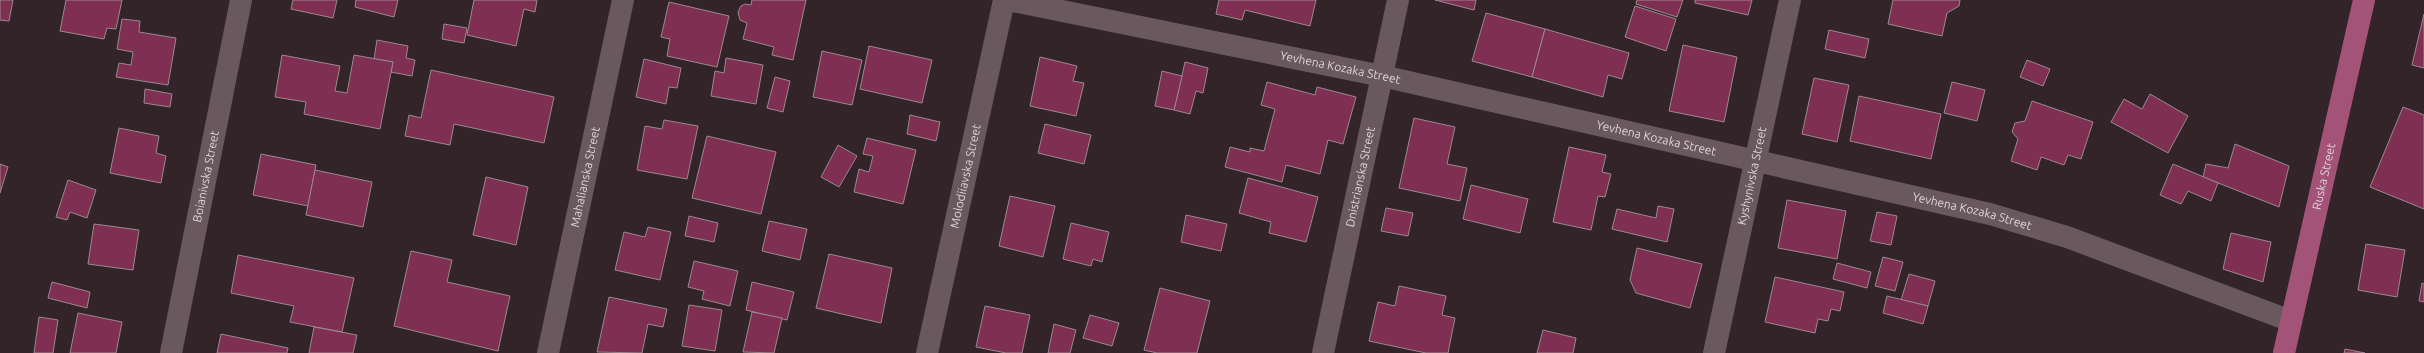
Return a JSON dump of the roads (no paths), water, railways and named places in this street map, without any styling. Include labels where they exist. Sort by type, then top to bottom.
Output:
[{"type":"main road","name":"Ruska Street","points":[[2284,353],[2364,0]]},
{"type":"street","name":"Boianivska Street","points":[[171,353],[241,0]]},
{"type":"street","name":"Mahalianska Street","points":[[548,353],[624,0]]},
{"type":"street","name":"Molodiiavska Street","points":[[927,353],[1004,0]]},
{"type":"street","name":"Yevhena Kozaka Street","points":[[1008,0],[1382,76],[1990,214],[2067,237],[2292,321]]},
{"type":"street","name":"Dnistrianska Street","points":[[1323,353],[1398,0]]},
{"type":"street","name":"Kyshynivska Street","points":[[1714,353],[1790,0]]}]
